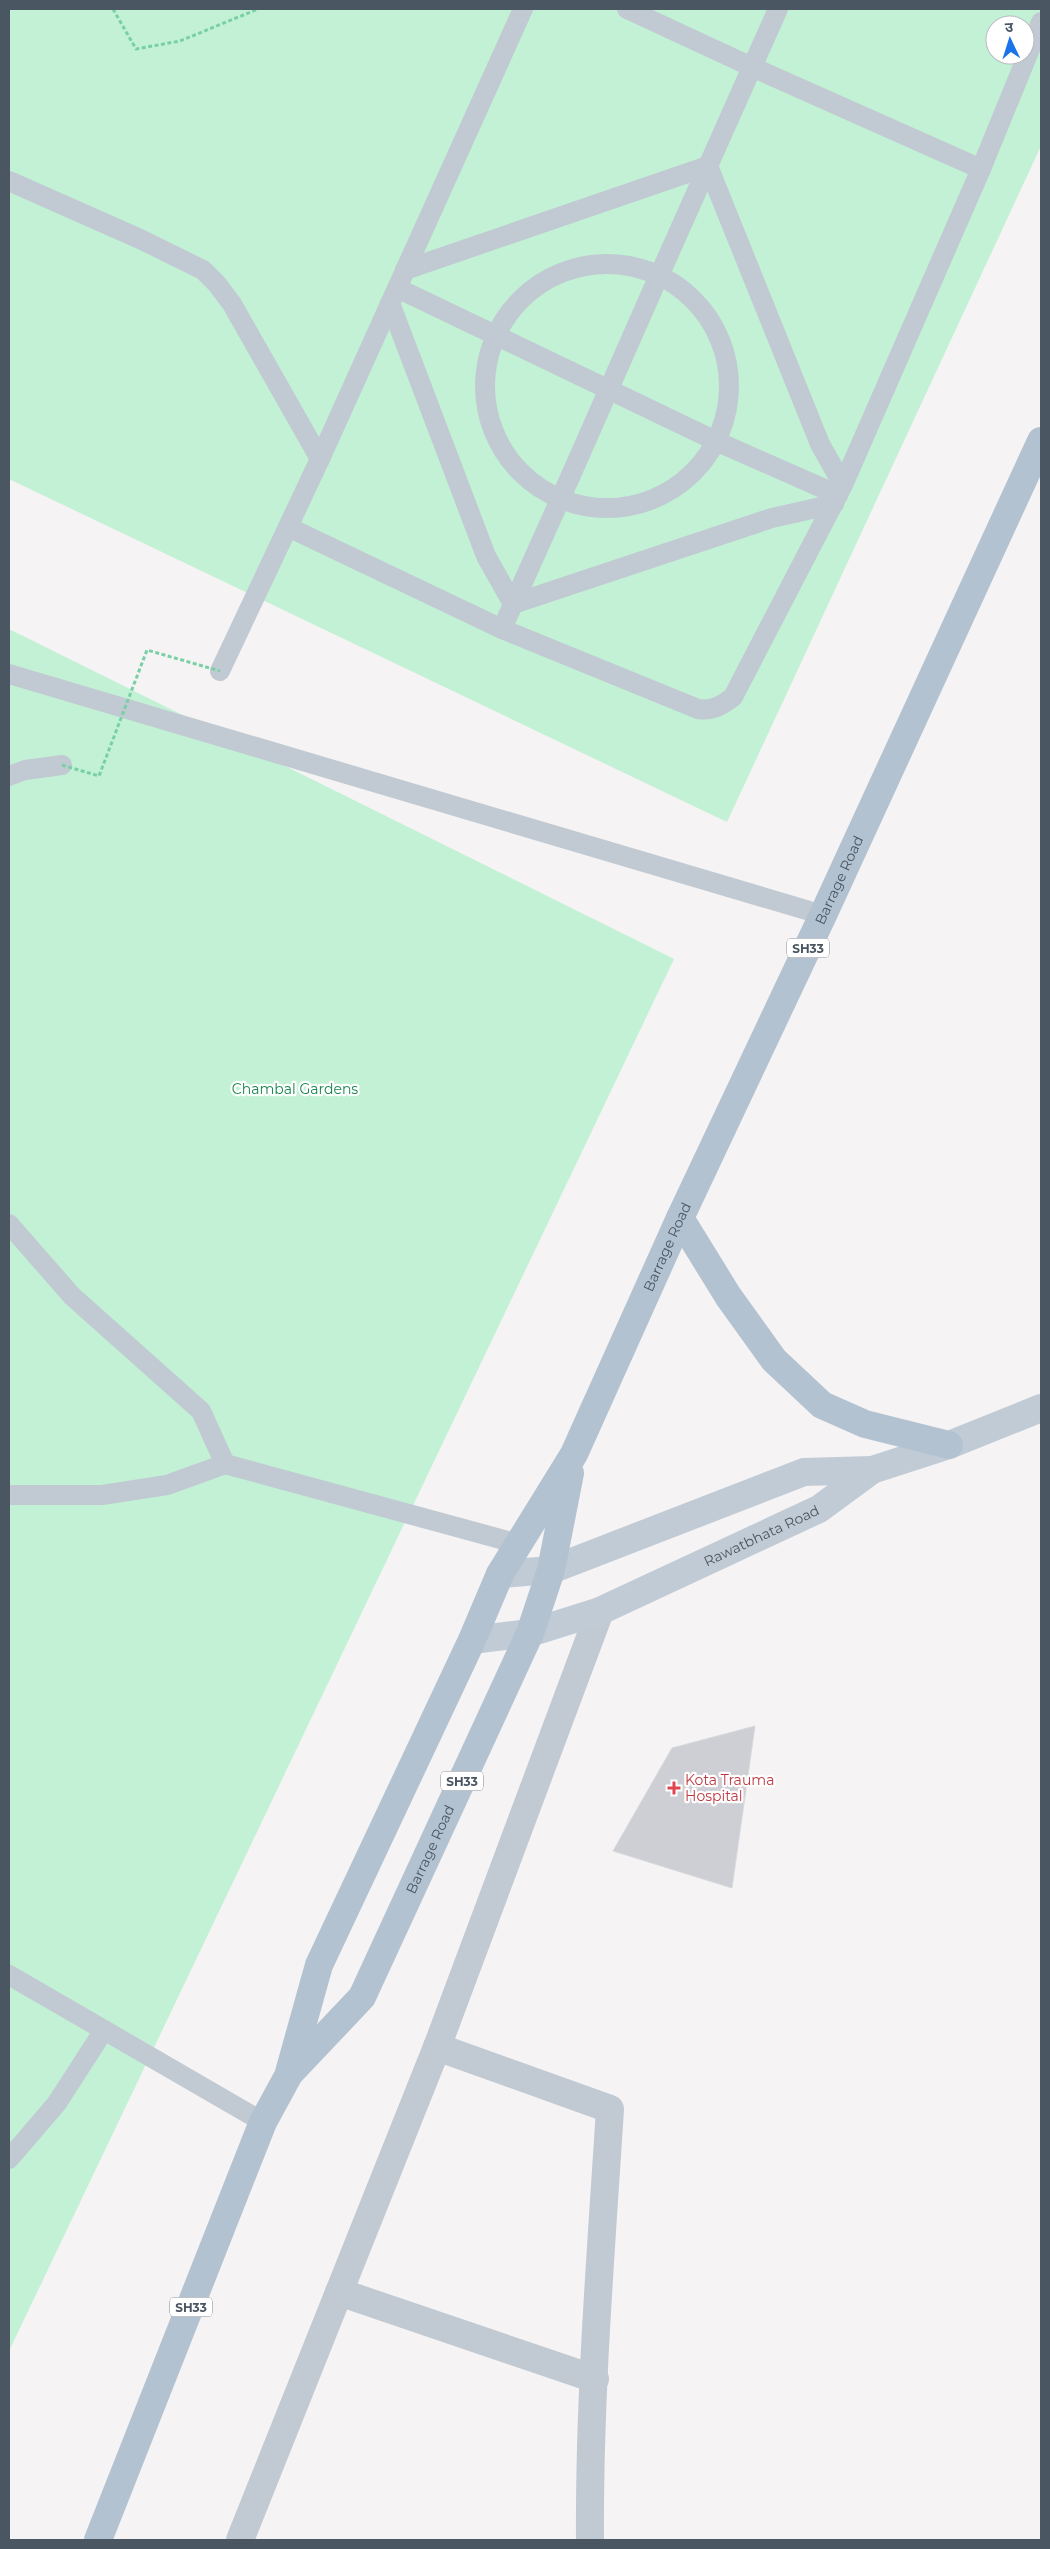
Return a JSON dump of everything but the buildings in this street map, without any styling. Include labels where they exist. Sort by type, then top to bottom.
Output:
[{"type":"main road","name":"Barrage Road","points":[[472,1640],[500,1574],[574,1454],[680,1218],[823,915],[1041,441]]},
{"type":"main road","points":[[680,1218],[728,1296],[774,1360],[822,1405],[865,1424],[949,1445]]},
{"type":"main road","name":"Rawatbhata Road","points":[[472,1640],[530,1633],[600,1611],[820,1509],[872,1470],[949,1445],[1041,1408]]},
{"type":"main road","name":"Barrage Road","points":[[288,2076],[362,1997],[530,1633],[550,1570],[574,1454]]},
{"type":"main road","points":[[500,1574],[550,1570],[804,1472],[872,1470]]},
{"type":"main road","name":"SH33","points":[[98,2540],[263,2122],[288,2076],[319,1965],[472,1640]]},
{"type":"street","points":[[240,2540],[436,2048],[600,1611]]},
{"type":"street","points":[[436,2048],[610,2109],[595,2379],[590,2540]]},
{"type":"street","points":[[339,2292],[595,2379]]},
{"type":"lane","points":[[220,671],[320,459],[523,9]]},
{"type":"lane","points":[[628,9],[752,68],[981,169]]},
{"type":"lane","points":[[502,629],[778,9]]},
{"type":"lane","points":[[288,527],[502,629],[698,709],[709,710],[722,706],[733,697],[838,495],[981,169],[1041,22]]},
{"type":"lane","points":[[398,287],[708,166]]},
{"type":"lane","points":[[708,166],[820,444],[838,495]]},
{"type":"lane","points":[[9,181],[140,239],[202,270],[217,284],[232,304],[320,459]]},
{"type":"lane","points":[[599,263],[619,264],[696,300],[711,319],[725,349],[728,385],[726,413],[718,442],[699,466],[675,488],[651,500],[616,508],[585,508],[559,502],[525,480],[507,460],[494,436],[486,407],[485,378],[494,334],[511,309],[535,288],[554,275],[576,266],[599,263]]},
{"type":"lane","points":[[398,287],[718,442],[838,495]]},
{"type":"lane","points":[[398,287],[486,556],[513,604]]},
{"type":"lane","points":[[513,604],[838,495]]},
{"type":"lane","points":[[9,674],[823,915]]},
{"type":"lane","points":[[9,776],[25,770],[62,765]]},
{"type":"lane","points":[[9,1224],[72,1296],[201,1411],[225,1464]]},
{"type":"lane","points":[[9,1495],[102,1495],[167,1485],[225,1464],[519,1544]]},
{"type":"lane","points":[[9,1975],[263,2122]]},
{"type":"lane","points":[[9,2159],[57,2103],[104,2030]]},
{"type":"path","points":[[113,9],[136,49],[180,41],[258,9]]},
{"type":"path","points":[[62,765],[100,776],[147,650],[220,671]]},
{"type":"green space","points":[[9,9],[1041,9],[1041,146],[727,822],[9,479]]},
{"type":"green space","name":"Chambal Gardens","points":[[9,629],[674,959],[9,2351]]},
{"type":"place","name":"Kota Trauma Hospital","points":[[674,1788]]}]
